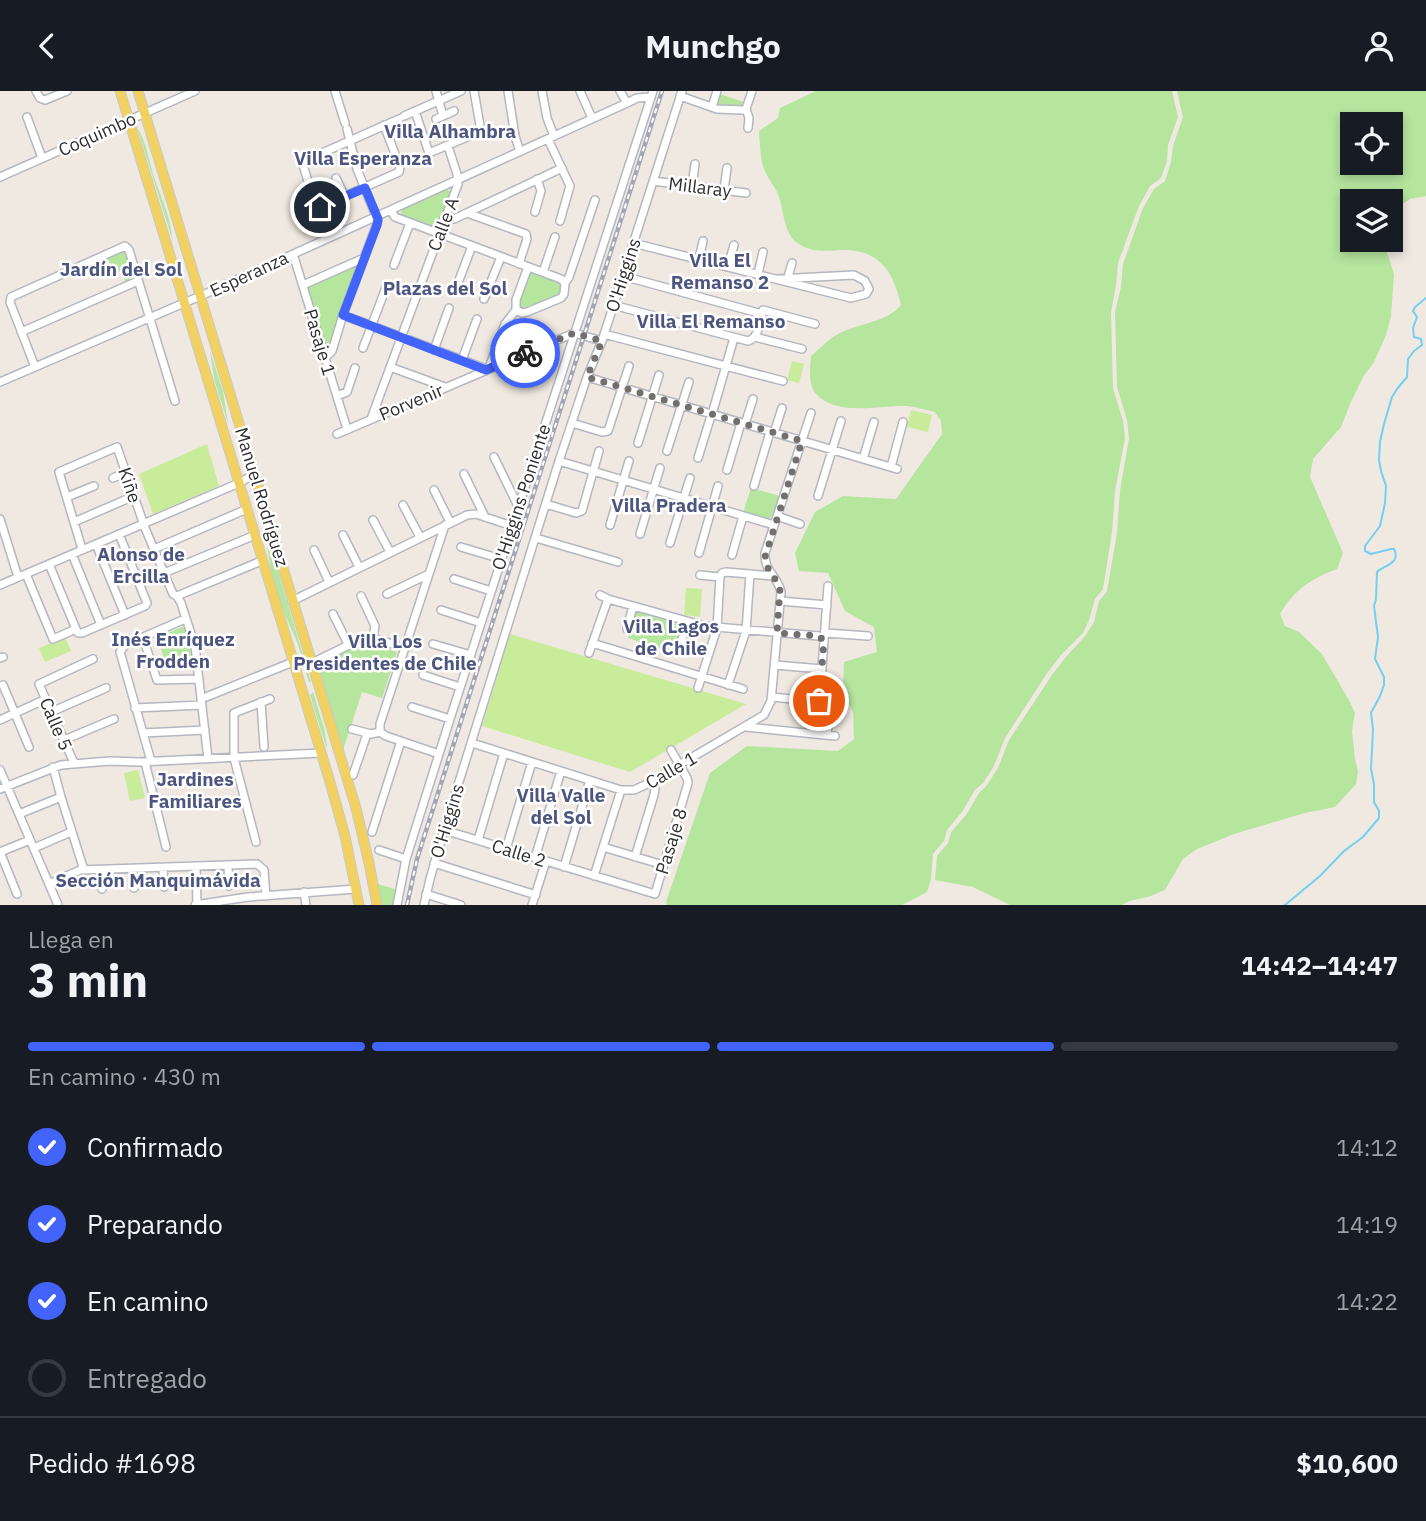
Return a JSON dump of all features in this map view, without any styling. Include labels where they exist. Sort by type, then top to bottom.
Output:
[{"type":"main road","name":"Manuel Rodríguez","points":[[120,91],[340,816],[359,905]]},
{"type":"main road","name":"Manuel Rodríguez","points":[[138,91],[356,808],[377,905]]},
{"type":"main road","points":[[299,681],[311,688],[319,687]]},
{"type":"street","points":[[36,91],[45,100],[68,91]]},
{"type":"street","name":"Coquimbo","points":[[0,177],[195,91]]},
{"type":"street","points":[[325,358],[332,351],[377,225],[377,217],[357,169],[335,91]]},
{"type":"street","points":[[436,91],[440,117],[454,111]]},
{"type":"street","points":[[384,125],[400,170],[398,173],[317,207],[304,162],[384,125],[461,91]]},
{"type":"street","points":[[415,111],[429,153],[483,130],[474,91]]},
{"type":"street","points":[[508,91],[520,152]]},
{"type":"street","points":[[542,91],[551,137],[570,188],[560,221]]},
{"type":"street","points":[[580,91],[592,118]]},
{"type":"street","points":[[620,91],[626,103]]},
{"type":"street","points":[[712,107],[717,91]]},
{"type":"street","points":[[748,128],[746,109],[752,91]]},
{"type":"street","name":"Esperanza","points":[[0,383],[391,211],[637,98],[652,94]]},
{"type":"street","name":"O'Higgins Poniente","points":[[397,905],[406,859],[460,687],[652,94]]},
{"type":"street","points":[[681,94],[712,107],[746,109]]},
{"type":"street","name":"O'Higgins","points":[[424,905],[444,830],[559,461],[603,337],[681,94]]},
{"type":"street","points":[[27,117],[42,158]]},
{"type":"street","name":"Calle A","points":[[371,419],[458,181],[448,146]]},
{"type":"street","points":[[692,186],[695,164]]},
{"type":"street","points":[[444,219],[449,220],[467,213],[562,168]]},
{"type":"street","points":[[724,190],[727,168]]},
{"type":"street","points":[[337,178],[345,197]]},
{"type":"street","points":[[535,212],[541,191],[537,179]]},
{"type":"street","name":"Millaray","points":[[653,181],[746,193]]},
{"type":"street","points":[[516,310],[527,312],[561,298],[564,294],[565,283],[595,199]]},
{"type":"street","points":[[391,211],[394,216],[410,223],[543,272],[565,283]]},
{"type":"street","points":[[467,213],[526,234],[527,239],[519,264]]},
{"type":"street","points":[[394,265],[410,223]]},
{"type":"street","points":[[543,272],[555,237]]},
{"type":"street","points":[[699,259],[703,241]]},
{"type":"street","points":[[633,243],[850,298],[866,294],[869,289],[865,281],[854,275],[777,279]]},
{"type":"street","points":[[728,267],[733,245]]},
{"type":"street","points":[[35,367],[10,298],[123,246],[129,250],[175,401]]},
{"type":"street","points":[[456,288],[472,246]]},
{"type":"street","points":[[758,274],[763,252]]},
{"type":"street","name":"Pasaje 1","points":[[293,254],[347,429]]},
{"type":"street","points":[[484,299],[500,257]]},
{"type":"street","points":[[303,285],[364,258]]},
{"type":"street","points":[[788,278],[792,263]]},
{"type":"street","points":[[516,310],[515,303],[528,267]]},
{"type":"street","points":[[622,276],[815,324]]},
{"type":"street","points":[[22,332],[138,281]]},
{"type":"street","points":[[363,348],[387,285]]},
{"type":"street","points":[[613,305],[750,341],[755,337],[763,312]]},
{"type":"street","points":[[434,349],[449,308]]},
{"type":"street","points":[[343,315],[488,369],[505,324],[516,310]]},
{"type":"street","points":[[462,360],[477,319]]},
{"type":"street","points":[[574,333],[603,337],[783,381]]},
{"type":"street","name":"Porvenir","points":[[337,434],[574,333]]},
{"type":"street","points":[[755,337],[802,349]]},
{"type":"street","points":[[698,458],[734,338]]},
{"type":"street","points":[[572,423],[607,432],[629,366]]},
{"type":"street","points":[[390,367],[445,387]]},
{"type":"street","points":[[337,396],[347,391],[355,368]]},
{"type":"street","points":[[638,443],[659,375]]},
{"type":"street","points":[[587,377],[894,468],[904,422]]},
{"type":"street","points":[[667,451],[689,382]]},
{"type":"street","points":[[727,470],[752,399]]},
{"type":"street","points":[[754,486],[782,408]]},
{"type":"street","points":[[811,413],[765,557],[766,565],[780,586],[772,697],[813,701],[818,699],[828,586]]},
{"type":"street","points":[[818,496],[841,421]]},
{"type":"street","points":[[863,460],[874,422]]},
{"type":"street","name":"Kiñe","points":[[67,497],[60,472],[117,447],[143,524],[174,595],[177,596],[194,641],[208,759]]},
{"type":"street","points":[[546,504],[576,513],[583,510],[599,451]]},
{"type":"street","points":[[494,457],[518,506]]},
{"type":"street","points":[[559,461],[774,525]]},
{"type":"street","points":[[610,525],[629,461]]},
{"type":"street","points":[[640,534],[660,468]]},
{"type":"street","points":[[113,478],[126,472]]},
{"type":"street","points":[[0,585],[255,474]]},
{"type":"street","points":[[464,474],[485,517]]},
{"type":"street","points":[[670,543],[690,478]]},
{"type":"street","points":[[82,549],[67,497],[94,486]]},
{"type":"street","points":[[699,553],[718,486]]},
{"type":"street","points":[[434,490],[448,523],[429,574],[380,732],[384,736],[439,754]]},
{"type":"street","points":[[74,521],[134,496]]},
{"type":"street","points":[[403,505],[419,537]]},
{"type":"street","points":[[154,549],[247,509]]},
{"type":"street","points":[[292,601],[467,515],[476,514],[512,526]]},
{"type":"street","points":[[732,555],[743,516]]},
{"type":"street","points":[[777,516],[800,523]]},
{"type":"street","points":[[0,519],[22,575],[53,639],[102,625],[147,603],[119,534]]},
{"type":"street","points":[[373,520],[390,552]]},
{"type":"street","points":[[342,534],[359,568]]},
{"type":"street","points":[[164,573],[255,535]]},
{"type":"street","points":[[536,537],[618,562]]},
{"type":"street","points":[[96,544],[125,615]]},
{"type":"street","points":[[461,547],[501,559]]},
{"type":"street","points":[[314,550],[329,582]]},
{"type":"street","points":[[72,554],[102,625]]},
{"type":"street","points":[[177,596],[259,562],[262,558]]},
{"type":"street","points":[[49,564],[77,631]]},
{"type":"street","points":[[698,688],[717,628],[720,577],[725,572],[773,576]]},
{"type":"street","points":[[387,594],[429,574]]},
{"type":"street","points":[[728,685],[746,631],[750,574]]},
{"type":"street","points":[[700,575],[720,577]]},
{"type":"street","points":[[454,579],[491,591]]},
{"type":"street","points":[[600,595],[687,622],[717,628],[819,636],[868,636]]},
{"type":"street","points":[[361,596],[375,626],[373,638]]},
{"type":"street","points":[[589,653],[608,599]]},
{"type":"street","points":[[780,601],[827,605]]},
{"type":"street","points":[[627,629],[634,606]]},
{"type":"street","points":[[442,610],[481,623]]},
{"type":"street","points":[[333,614],[348,644]]},
{"type":"street","points":[[166,848],[143,733],[121,650],[125,645],[186,619]]},
{"type":"street","points":[[680,646],[687,622]]},
{"type":"street","points":[[312,663],[362,637],[405,648]]},
{"type":"street","points":[[143,638],[157,680],[199,679]]},
{"type":"street","points":[[592,643],[743,689]]},
{"type":"street","points":[[433,644],[471,655]]},
{"type":"street","name":"Calle 5","points":[[74,763],[40,684],[93,659]]},
{"type":"street","points":[[135,708],[202,702],[293,662]]},
{"type":"street","points":[[775,665],[822,669]]},
{"type":"street","points":[[423,675],[460,687]]},
{"type":"street","points":[[3,685],[29,747]]},
{"type":"street","points":[[51,712],[106,688]]},
{"type":"street","name":"Calle 1","points":[[472,743],[621,790],[634,790],[764,715],[772,697]]},
{"type":"street","points":[[0,720],[46,699]]},
{"type":"street","points":[[745,727],[831,736],[833,704],[818,699]]},
{"type":"street","points":[[256,842],[234,758],[234,713],[266,700],[264,747]]},
{"type":"street","points":[[412,707],[450,719]]},
{"type":"street","points":[[64,740],[114,719]]},
{"type":"street","points":[[352,729],[367,734],[380,732]]},
{"type":"street","points":[[143,733],[205,730]]},
{"type":"street","points":[[353,775],[355,757],[367,734]]},
{"type":"street","points":[[372,832],[401,741]]},
{"type":"street","name":"Pasaje 8","points":[[654,894],[688,783],[671,750]]},
{"type":"street","points":[[478,840],[504,753]]},
{"type":"street","points":[[3,788],[53,767],[74,763],[321,754]]},
{"type":"street","points":[[506,849],[532,762]]},
{"type":"street","points":[[53,767],[84,870]]},
{"type":"street","points":[[0,770],[3,788],[19,814],[58,905]]},
{"type":"street","points":[[535,858],[561,771]]},
{"type":"street","points":[[564,867],[590,780]]},
{"type":"street","points":[[635,857],[654,791],[653,781]]},
{"type":"street","points":[[594,876],[621,790]]},
{"type":"street","points":[[19,814],[61,797]]},
{"type":"street","name":"Calle 2","points":[[444,830],[654,894]]},
{"type":"street","points":[[33,848],[71,832]]},
{"type":"street","points":[[17,894],[3,868],[0,852],[30,839]]},
{"type":"street","points":[[603,847],[663,865]]},
{"type":"street","points":[[379,850],[406,859]]},
{"type":"street","points":[[532,905],[546,861]]},
{"type":"street","points":[[434,863],[536,895]]},
{"type":"street","points":[[49,884],[84,870],[255,864],[261,866],[264,872],[263,899]]},
{"type":"street","points":[[228,866],[229,886]]},
{"type":"street","points":[[196,867],[196,905],[356,889]]},
{"type":"street","points":[[163,868],[164,887]]},
{"type":"street","points":[[133,869],[134,888]]},
{"type":"street","points":[[102,870],[102,889]]},
{"type":"street","points":[[304,893],[306,905]]},
{"type":"street","points":[[426,894],[461,905]]},
{"type":"green space","points":[[816,91],[1172,91],[1178,117],[1168,145],[1167,161],[1161,178],[1150,186],[1139,206],[1118,263],[1111,312],[1113,388],[1125,438],[1115,491],[1103,589],[1095,599],[1083,633],[1048,672],[1005,738],[994,766],[984,782],[975,790],[933,854],[927,892],[902,905],[667,905],[710,773],[747,746],[838,751],[854,739],[853,712],[843,693],[844,662],[877,652],[874,627],[845,611],[828,573],[799,571],[795,553],[815,512],[843,496],[896,499],[942,434],[941,421],[935,412],[907,406],[847,408],[825,401],[816,394],[812,386],[811,356],[838,334],[881,319],[901,305],[895,284],[877,260],[858,251],[828,251],[805,247],[794,240],[787,228],[780,199],[763,165],[759,131],[778,118],[780,108]]},
{"type":"green space","points":[[1177,91],[1426,91],[1426,196],[1410,199],[1403,204],[1403,189],[1340,189],[1340,252],[1387,252],[1394,274],[1391,316],[1374,362],[1363,377],[1341,427],[1313,459],[1310,477],[1343,553],[1337,569],[1304,586],[1280,614],[1285,626],[1299,632],[1322,654],[1355,713],[1352,731],[1358,771],[1356,784],[1335,807],[1234,834],[1197,849],[1183,859],[1165,890],[1148,897],[1122,905],[1010,905],[973,887],[935,880],[937,856],[948,843],[951,832],[998,768],[1009,740],[1052,675],[1086,635],[1094,622],[1099,601],[1107,591],[1129,438],[1127,420],[1117,387],[1115,312],[1123,264],[1143,208],[1154,189],[1165,181],[1183,117]]},
{"type":"green space","points":[[719,94],[744,102],[742,107],[715,105]]},
{"type":"green space","points":[[137,127],[145,143],[172,239]]},
{"type":"green space","points":[[445,189],[450,191],[450,195],[438,226],[434,228],[401,215],[402,209]]},
{"type":"green space","points":[[122,250],[133,279],[126,284],[121,271],[113,274],[107,256]]},
{"type":"green space","points":[[358,262],[360,264],[326,351],[306,293],[307,286]]},
{"type":"green space","points":[[530,273],[559,282],[562,287],[560,295],[523,310],[518,304]]},
{"type":"green space","points":[[210,351],[223,391],[228,424],[214,379]]},
{"type":"green space","points":[[792,361],[804,364],[799,383],[787,380]]},
{"type":"green space","points":[[911,410],[932,415],[928,432],[907,427]]},
{"type":"green space","points":[[207,444],[219,486],[153,514],[139,474]]},
{"type":"green space","points":[[751,488],[780,496],[769,521],[743,513]]},
{"type":"green space","points":[[267,534],[311,682],[275,586]]},
{"type":"green space","points":[[686,588],[702,589],[700,617],[684,615]]},
{"type":"green space","points":[[635,610],[684,624],[675,653],[628,638]]},
{"type":"green space","points":[[182,627],[186,629],[192,645],[194,665],[167,667],[157,637]]},
{"type":"green space","points":[[510,634],[746,704],[630,772],[482,726]]},
{"type":"green space","points":[[65,637],[71,651],[45,662],[39,648]]},
{"type":"green space","points":[[364,643],[397,652],[382,698],[362,692],[343,750],[317,664]]},
{"type":"green space","points":[[313,692],[324,728],[327,747],[310,695]]},
{"type":"green space","points":[[138,770],[145,798],[130,801],[124,773]]},
{"type":"green space","points":[[377,884],[395,889],[394,905],[380,905]]},
{"type":"waterway","points":[[1285,905],[1363,837],[1379,818],[1374,802],[1371,769],[1371,713],[1384,685],[1384,677],[1375,659],[1378,637],[1374,606],[1377,572],[1394,561],[1396,554],[1394,549],[1371,554],[1365,551],[1365,546],[1380,526],[1385,503],[1386,486],[1379,460],[1384,424],[1392,397],[1407,377],[1408,359],[1422,345],[1421,339],[1414,337],[1413,328],[1417,317],[1413,311],[1426,298]]},
{"type":"railway","points":[[407,905],[417,859],[662,91]]},
{"type":"way so far","points":[[525,353],[574,333],[602,341],[587,377],[802,441],[765,557],[767,568],[780,589],[777,633],[819,636],[825,642],[819,701]]},
{"type":"district","name":"Villa Alhambra","points":[[450,131]]},
{"type":"district","name":"Villa Esperanza","points":[[363,158]]},
{"type":"district","name":"Jardín del Sol","points":[[121,269]]},
{"type":"district","name":"Villa El Remanso 2","points":[[720,271]]},
{"type":"district","name":"Plazas del Sol","points":[[445,288]]},
{"type":"district","name":"Villa El Remanso","points":[[711,321]]},
{"type":"district","name":"Villa Pradera","points":[[669,505]]},
{"type":"district","name":"Alonso de Ercilla","points":[[141,565]]},
{"type":"district","name":"Villa Lagos de Chile","points":[[671,637]]},
{"type":"district","name":"Inés Enríquez Frodden","points":[[173,650]]},
{"type":"district","name":"Villa Los Presidentes de Chile","points":[[385,652]]},
{"type":"district","name":"Jardines Familiares","points":[[195,790]]},
{"type":"district","name":"Villa Valle del Sol","points":[[561,806]]},
{"type":"district","name":"Sección Manquimávida","points":[[158,880]]},
{"type":"route","points":[[320,207],[365,188],[378,219],[343,315],[486,370],[525,353]]}]
